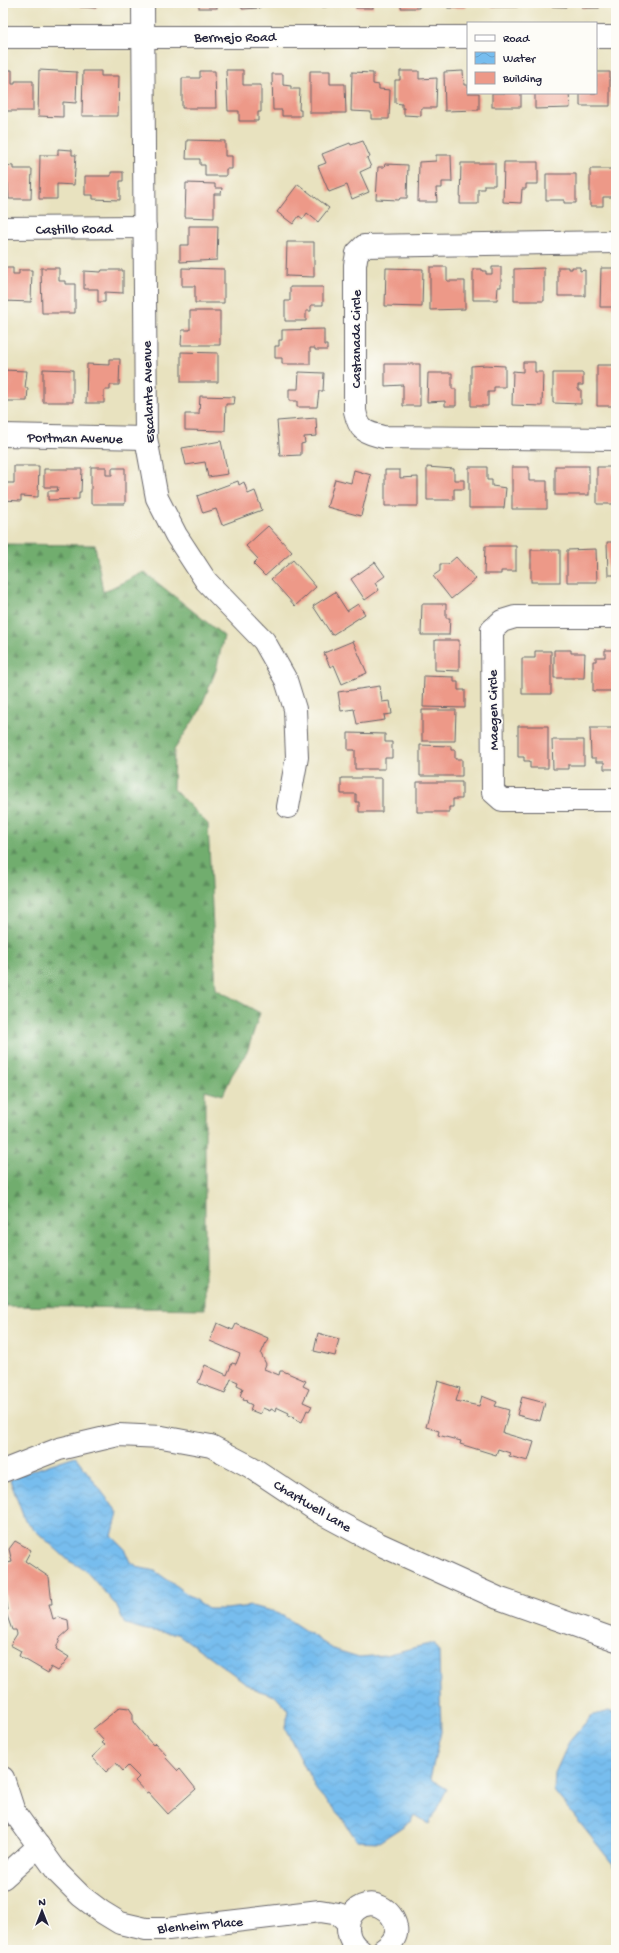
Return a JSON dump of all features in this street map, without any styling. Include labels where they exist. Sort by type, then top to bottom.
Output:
[{"type":"street","name":"Escalante Avenue","points":[[143,3],[146,438],[157,498],[176,535],[206,581],[264,640],[286,680],[295,710],[297,757],[288,807]]},
{"type":"street","name":"Bermejo Road","points":[[3,37],[467,37]]},
{"type":"street","points":[[597,37],[616,37]]},
{"type":"street","name":"Castillo Road","points":[[3,228],[145,227]]},
{"type":"street","name":"Castanada Circle","points":[[616,242],[364,246],[357,253],[355,265],[355,411],[358,425],[367,432],[383,437],[616,439]]},
{"type":"street","name":"Portman Avenue","points":[[3,435],[146,438]]},
{"type":"street","name":"Maegen Circle","points":[[616,617],[515,616],[502,621],[492,630],[493,792],[502,800],[616,800]]},
{"type":"street","name":"Chartwell Lane","points":[[3,1471],[59,1449],[118,1436],[162,1437],[211,1446],[251,1467],[319,1512],[379,1544],[498,1598],[616,1640]]},
{"type":"street","name":"Blenheim Place","points":[[3,1778],[14,1812],[58,1873],[81,1896],[102,1912],[120,1923],[146,1929],[168,1929],[320,1912],[339,1914],[348,1923]]},
{"type":"street","points":[[3,1878],[39,1846]]},
{"type":"street","points":[[360,1950],[354,1946],[348,1934],[348,1923],[356,1910],[370,1904],[384,1907],[394,1918],[396,1931],[390,1945],[383,1950]]},
{"type":"green space","points":[[3,544],[95,545],[103,592],[144,572],[224,636],[216,670],[199,712],[174,750],[173,789],[208,824],[216,989],[260,1013],[247,1052],[232,1075],[223,1095],[205,1090],[205,1309],[3,1306]]},
{"type":"water","points":[[75,1456],[118,1513],[112,1536],[124,1548],[130,1562],[141,1568],[155,1571],[208,1609],[226,1609],[251,1606],[277,1612],[333,1649],[359,1657],[385,1655],[433,1643],[439,1652],[441,1732],[430,1779],[447,1789],[429,1824],[414,1815],[411,1821],[379,1842],[357,1841],[342,1818],[317,1791],[285,1728],[288,1710],[275,1696],[254,1689],[178,1634],[146,1630],[125,1624],[116,1605],[84,1569],[69,1561],[25,1521],[10,1480],[19,1475]]},
{"type":"water","points":[[609,1711],[616,1714],[616,1868],[554,1791],[555,1773],[569,1742],[591,1716]]},
{"type":"building","points":[[80,3],[97,3],[96,8],[80,7]]},
{"type":"building","points":[[199,3],[217,3],[217,8],[199,8]]},
{"type":"building","points":[[240,3],[260,3],[260,8],[242,9],[242,7],[240,7]]},
{"type":"building","points":[[271,3],[287,3],[287,6],[271,6]]},
{"type":"building","points":[[308,3],[326,3],[326,7],[308,7]]},
{"type":"building","points":[[356,3],[373,3],[373,8],[356,8]]},
{"type":"building","points":[[401,3],[419,3],[419,8],[401,8]]},
{"type":"building","points":[[448,3],[466,3],[466,8],[448,8]]},
{"type":"building","points":[[491,3],[517,3],[517,7],[491,7]]},
{"type":"building","points":[[536,3],[566,3],[566,7],[536,6]]},
{"type":"building","points":[[582,3],[599,3],[599,8],[582,8]]},
{"type":"building","points":[[3,70],[12,70],[12,84],[15,84],[15,81],[33,81],[33,111],[3,111]]},
{"type":"building","points":[[39,70],[77,72],[76,103],[63,102],[63,117],[38,116]]},
{"type":"building","points":[[226,70],[243,70],[243,85],[261,85],[261,112],[258,112],[258,121],[239,121],[239,111],[228,111]]},
{"type":"building","points":[[83,71],[101,71],[101,76],[119,76],[118,116],[82,116]]},
{"type":"building","points":[[200,71],[215,71],[216,108],[182,108],[182,78],[200,78]]},
{"type":"building","points":[[310,71],[330,71],[330,84],[345,84],[346,113],[310,113]]},
{"type":"building","points":[[400,71],[419,71],[419,79],[437,78],[436,108],[421,108],[421,116],[404,115],[404,108],[402,108],[402,104],[395,103],[395,80],[400,80]]},
{"type":"building","points":[[463,71],[464,85],[467,85],[467,94],[479,94],[479,110],[445,111],[444,72]]},
{"type":"building","points":[[352,72],[373,73],[373,84],[379,85],[379,89],[390,90],[389,119],[371,119],[371,112],[351,111]]},
{"type":"building","points":[[597,72],[610,72],[610,106],[580,106],[580,94],[597,94]]},
{"type":"building","points":[[272,74],[283,74],[283,85],[291,86],[291,89],[300,89],[299,110],[301,110],[301,116],[282,116],[282,110],[273,110]]},
{"type":"building","points":[[492,94],[521,94],[521,107],[492,107]]},
{"type":"building","points":[[535,94],[569,94],[570,108],[535,109]]},
{"type":"building","points":[[187,140],[225,141],[225,156],[232,156],[232,169],[226,169],[226,176],[205,176],[205,165],[200,165],[200,159],[186,159]]},
{"type":"building","points":[[363,141],[370,157],[367,158],[371,167],[360,172],[369,192],[352,199],[347,185],[329,192],[318,166],[326,163],[322,154],[350,143],[351,145]]},
{"type":"building","points":[[58,149],[72,150],[72,155],[76,155],[74,185],[57,184],[57,199],[39,199],[40,155],[58,155]]},
{"type":"building","points":[[436,155],[451,155],[452,182],[442,182],[442,188],[436,188],[437,202],[418,202],[419,162],[436,161]]},
{"type":"building","points":[[504,162],[538,162],[538,184],[526,184],[526,189],[522,189],[521,203],[503,202]]},
{"type":"building","points":[[461,163],[495,163],[495,185],[484,185],[484,189],[478,189],[478,204],[460,204]]},
{"type":"building","points":[[385,164],[408,165],[407,198],[400,198],[399,200],[376,199],[378,167],[384,167]]},
{"type":"building","points":[[3,165],[13,166],[13,169],[32,169],[31,199],[9,199],[8,183],[3,183]]},
{"type":"building","points":[[590,169],[616,169],[616,197],[603,197],[603,206],[590,206]]},
{"type":"building","points":[[111,172],[123,172],[123,181],[120,181],[120,200],[93,199],[93,195],[85,195],[85,176],[111,176]]},
{"type":"building","points":[[546,174],[576,174],[576,203],[564,203],[564,200],[546,200]]},
{"type":"building","points":[[186,183],[215,184],[215,188],[222,188],[221,194],[214,194],[214,218],[185,217]]},
{"type":"building","points":[[298,184],[329,208],[318,222],[307,213],[303,219],[299,216],[293,224],[277,212]]},
{"type":"building","points":[[189,226],[218,226],[217,260],[180,262],[180,245],[189,245]]},
{"type":"building","points":[[287,242],[314,242],[314,277],[286,276]]},
{"type":"building","points":[[430,267],[447,267],[447,281],[465,281],[465,309],[430,310]]},
{"type":"building","points":[[492,267],[501,267],[501,287],[498,287],[497,300],[473,300],[473,269],[482,269],[482,271],[486,271],[486,274],[492,274]]},
{"type":"building","points":[[558,267],[568,267],[568,269],[572,269],[572,267],[580,267],[580,271],[585,270],[585,296],[558,296]]},
{"type":"building","points":[[3,268],[13,268],[13,274],[19,274],[19,270],[32,270],[31,302],[4,301]]},
{"type":"building","points":[[41,268],[59,268],[59,281],[65,281],[65,284],[75,284],[75,313],[42,313]]},
{"type":"building","points":[[182,268],[224,269],[224,303],[195,303],[195,286],[182,286]]},
{"type":"building","points":[[386,268],[423,269],[422,307],[385,306]]},
{"type":"building","points":[[544,268],[544,301],[514,301],[514,269]]},
{"type":"building","points":[[601,268],[616,268],[616,307],[600,307]]},
{"type":"building","points":[[102,270],[123,270],[123,293],[105,292],[105,302],[98,302],[98,289],[84,289],[84,271],[101,272]]},
{"type":"building","points":[[290,287],[323,287],[323,305],[311,305],[311,311],[306,311],[306,321],[285,321],[285,301],[290,301]]},
{"type":"building","points":[[190,311],[220,311],[220,345],[181,345],[182,330],[190,330]]},
{"type":"building","points":[[324,329],[324,345],[327,345],[327,350],[315,350],[315,348],[310,348],[310,364],[282,364],[282,358],[275,358],[275,346],[279,346],[279,340],[282,340],[282,330]]},
{"type":"building","points":[[181,352],[218,353],[218,382],[181,382]]},
{"type":"building","points":[[109,359],[120,359],[119,385],[110,385],[110,390],[104,390],[104,403],[86,403],[87,364],[109,365]]},
{"type":"building","points":[[523,362],[535,362],[535,372],[543,372],[542,406],[512,405],[513,371],[523,372]]},
{"type":"building","points":[[385,364],[420,364],[420,406],[403,406],[403,385],[385,386]]},
{"type":"building","points":[[597,365],[616,365],[615,406],[597,406]]},
{"type":"building","points":[[471,366],[505,366],[505,387],[494,387],[494,392],[488,392],[488,406],[471,406]]},
{"type":"building","points":[[43,369],[73,370],[73,402],[43,402]]},
{"type":"building","points":[[3,370],[27,371],[25,388],[28,388],[27,401],[3,401]]},
{"type":"building","points":[[299,372],[324,373],[323,391],[319,391],[317,407],[297,407],[297,401],[289,401],[289,389],[298,389]]},
{"type":"building","points":[[428,373],[452,373],[452,389],[456,389],[456,406],[445,406],[445,401],[427,402]]},
{"type":"building","points":[[553,373],[583,373],[583,385],[578,385],[578,390],[581,390],[581,404],[553,403]]},
{"type":"building","points":[[200,396],[235,397],[234,404],[226,404],[225,431],[185,430],[185,414],[199,414]]},
{"type":"building","points":[[316,418],[317,436],[304,437],[305,443],[301,444],[301,455],[280,456],[277,421]]},
{"type":"building","points":[[221,441],[228,474],[208,477],[205,462],[186,465],[182,448]]},
{"type":"building","points":[[14,466],[39,466],[38,497],[21,496],[21,501],[3,500],[3,483],[14,483]]},
{"type":"building","points":[[555,466],[589,466],[589,495],[555,495]]},
{"type":"building","points":[[91,467],[106,467],[106,475],[112,475],[112,468],[125,468],[125,504],[91,504]]},
{"type":"building","points":[[427,467],[454,469],[454,480],[464,480],[464,489],[454,489],[454,500],[427,500]]},
{"type":"building","points":[[469,467],[487,467],[487,480],[492,480],[492,486],[506,488],[504,508],[469,508]]},
{"type":"building","points":[[512,467],[529,467],[529,481],[547,481],[547,509],[512,509]]},
{"type":"building","points":[[597,467],[613,467],[613,474],[616,474],[616,504],[597,504]]},
{"type":"building","points":[[44,469],[82,469],[81,492],[79,492],[79,499],[48,500],[48,491],[57,491],[58,487],[44,487]]},
{"type":"building","points":[[354,470],[371,475],[361,516],[327,507],[335,479],[351,483]]},
{"type":"building","points":[[385,470],[400,470],[400,478],[418,477],[418,506],[385,506]]},
{"type":"building","points":[[238,481],[239,485],[244,482],[248,494],[255,491],[262,510],[222,525],[216,509],[203,513],[197,496]]},
{"type":"building","points":[[268,526],[292,552],[265,576],[253,564],[258,559],[246,546]]},
{"type":"building","points":[[607,542],[616,542],[616,575],[608,575]]},
{"type":"building","points":[[485,546],[516,546],[516,571],[501,571],[501,574],[484,574]]},
{"type":"building","points":[[596,549],[597,582],[567,582],[567,550]]},
{"type":"building","points":[[531,550],[560,550],[560,582],[531,582]]},
{"type":"building","points":[[456,557],[476,579],[451,599],[433,576],[440,571],[440,564],[448,564]]},
{"type":"building","points":[[293,560],[316,587],[295,606],[271,579]]},
{"type":"building","points":[[375,562],[385,576],[375,583],[379,590],[365,600],[351,579]]},
{"type":"building","points":[[335,592],[347,611],[358,604],[365,614],[332,635],[313,606]]},
{"type":"building","points":[[422,604],[446,604],[446,618],[450,618],[449,635],[421,635]]},
{"type":"building","points":[[435,640],[459,640],[459,671],[435,670]]},
{"type":"building","points":[[353,641],[367,673],[342,684],[334,665],[330,667],[324,653]]},
{"type":"building","points":[[554,650],[571,650],[571,653],[585,653],[584,678],[554,678]]},
{"type":"building","points":[[605,650],[616,650],[616,691],[593,691],[593,661],[596,661],[596,657],[605,657]]},
{"type":"building","points":[[535,651],[551,651],[551,694],[522,694],[522,658],[535,658]]},
{"type":"building","points":[[424,676],[454,677],[454,682],[458,682],[458,690],[465,690],[465,708],[423,707]]},
{"type":"building","points":[[380,686],[382,702],[390,701],[392,714],[384,715],[385,720],[357,724],[354,709],[341,711],[338,692]]},
{"type":"building","points":[[422,710],[456,710],[455,741],[422,741]]},
{"type":"building","points":[[518,726],[548,726],[548,768],[530,768],[530,761],[524,761],[524,757],[518,757]]},
{"type":"building","points":[[590,728],[616,728],[616,769],[604,769],[604,762],[596,762],[596,758],[591,758]]},
{"type":"building","points":[[348,733],[385,734],[385,742],[392,742],[392,758],[385,758],[385,769],[355,769],[355,750],[348,750]]},
{"type":"building","points":[[552,740],[584,740],[584,765],[568,765],[568,769],[553,769]]},
{"type":"building","points":[[420,745],[451,746],[451,750],[455,750],[455,759],[462,759],[462,776],[420,776]]},
{"type":"building","points":[[341,778],[382,778],[382,812],[359,812],[359,802],[356,802],[356,794],[341,794]]},
{"type":"building","points":[[417,782],[462,782],[462,799],[453,799],[453,807],[449,807],[449,812],[417,812]]},
{"type":"building","points":[[217,1323],[233,1330],[236,1324],[268,1338],[261,1354],[266,1364],[264,1369],[279,1375],[280,1371],[283,1371],[306,1381],[303,1386],[309,1389],[303,1402],[312,1406],[309,1411],[307,1410],[302,1422],[288,1415],[289,1413],[276,1407],[275,1411],[271,1409],[270,1411],[263,1408],[260,1414],[250,1410],[252,1405],[243,1400],[244,1398],[240,1396],[243,1388],[237,1385],[238,1382],[231,1379],[225,1393],[198,1383],[205,1365],[227,1375],[232,1363],[236,1364],[240,1354],[210,1341]]},
{"type":"building","points":[[318,1333],[339,1339],[335,1356],[314,1351]]},
{"type":"building","points":[[438,1381],[460,1388],[456,1401],[479,1406],[482,1396],[497,1402],[495,1406],[509,1410],[503,1433],[534,1442],[528,1461],[509,1456],[510,1453],[498,1449],[496,1455],[460,1444],[461,1441],[438,1435],[439,1431],[426,1427]]},
{"type":"building","points":[[522,1397],[545,1403],[540,1421],[517,1415]]},
{"type":"building","points":[[15,1541],[31,1550],[25,1561],[49,1577],[52,1604],[49,1604],[53,1619],[58,1617],[68,1620],[69,1630],[60,1638],[56,1649],[69,1657],[58,1671],[51,1667],[48,1673],[19,1656],[21,1651],[10,1645],[17,1634],[16,1630],[12,1630],[5,1610],[8,1610],[3,1582],[3,1564],[12,1562],[9,1549]]},
{"type":"building","points":[[120,1707],[129,1708],[133,1714],[133,1722],[153,1745],[155,1743],[167,1756],[165,1757],[178,1771],[180,1769],[196,1789],[168,1814],[148,1792],[146,1793],[135,1781],[139,1777],[128,1766],[123,1771],[116,1763],[106,1772],[92,1757],[105,1745],[102,1743],[104,1741],[93,1729]]}]
